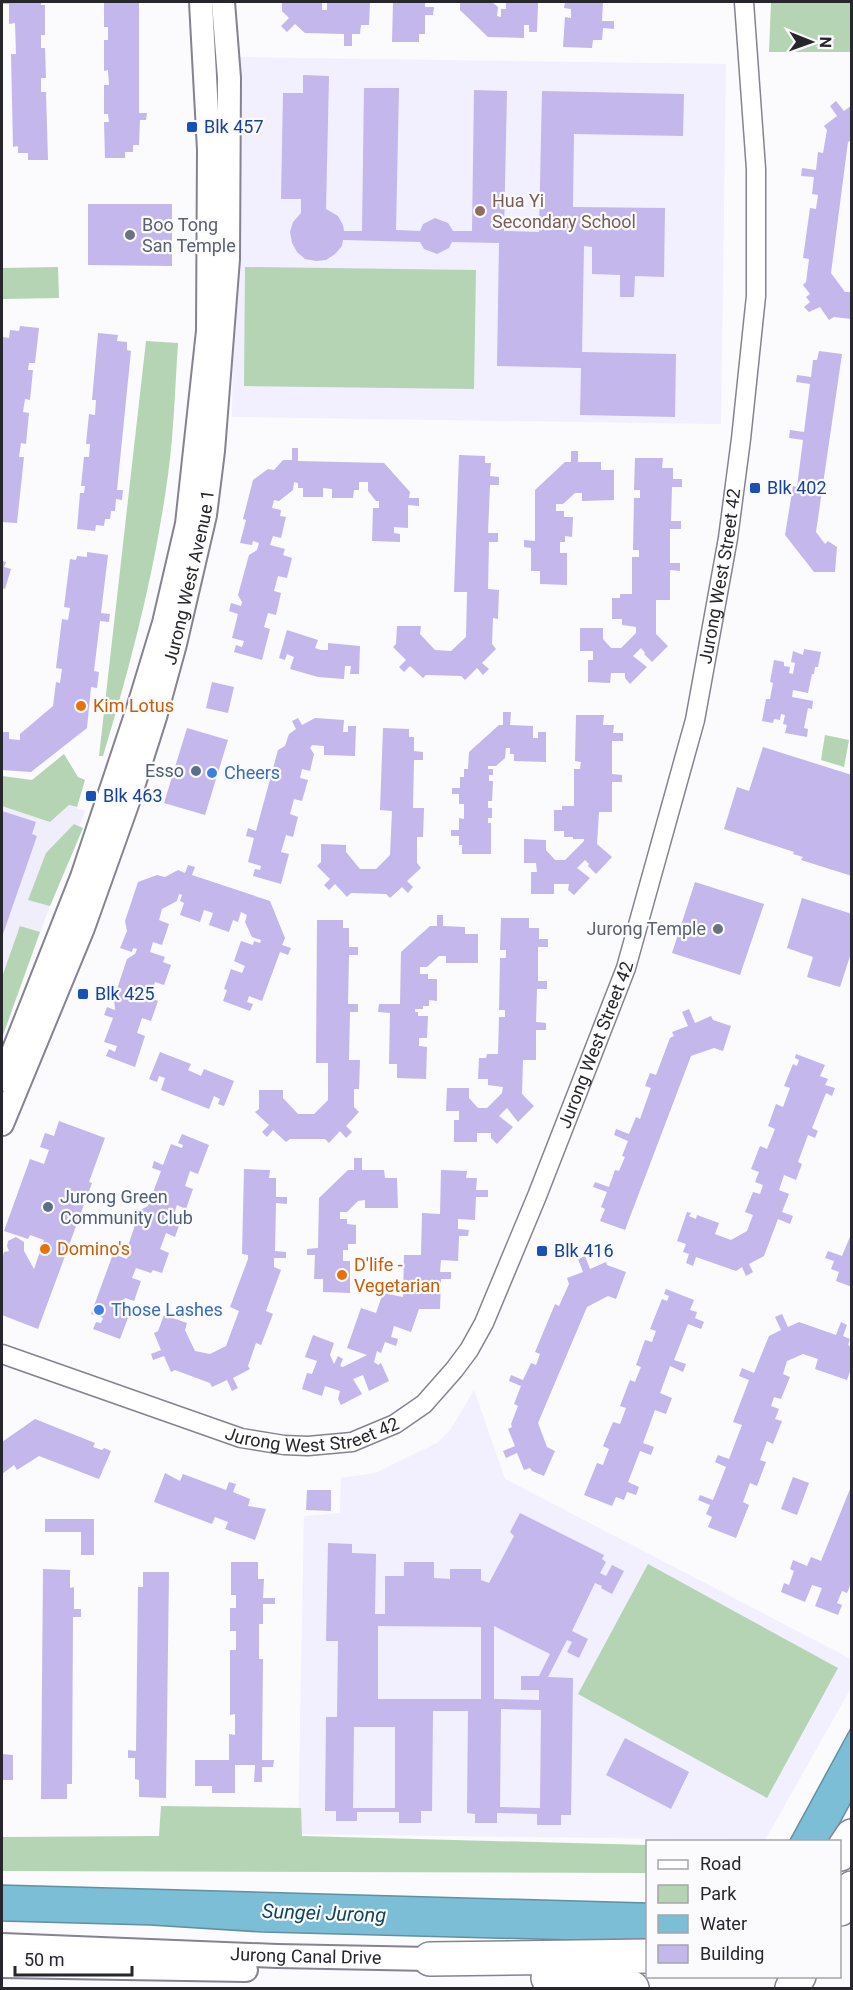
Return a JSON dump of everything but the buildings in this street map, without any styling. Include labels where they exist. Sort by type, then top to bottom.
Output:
[{"type":"highway","points":[[841,1852],[852,1836]]},
{"type":"highway","points":[[841,1907],[852,1888]]},
{"type":"highway","points":[[428,1966],[646,1956]]},
{"type":"highway","points":[[428,1966],[591,1979],[632,1989]]},
{"type":"street","name":"Jurong West Avenue 1","points":[[2,1080],[82,877],[137,712],[164,623],[187,524],[208,331],[209,150],[201,2]]},
{"type":"street","name":"Jurong West Avenue 1","points":[[2,1125],[83,928],[129,799],[156,717],[205,515],[213,451],[228,259],[229,78],[223,2]]},
{"type":"street","name":"Jurong West Street 42","points":[[2,1354],[241,1438],[284,1445],[308,1446],[352,1442],[394,1424],[424,1404],[469,1350],[484,1323],[537,1196],[626,968],[695,720],[728,538],[756,296],[756,169],[744,2]]},
{"type":"street","name":"Jurong Canal Drive","points":[[2,1945],[277,1956],[428,1966]]},
{"type":"street","name":"Jurong Canal Drive","points":[[2,1966],[428,1966]]},
{"type":"shaded area","name":"Hua Yi Secondary School","points":[[237,57],[726,64],[721,424],[232,417]]},
{"type":"shaded area","points":[[2,782],[85,811],[2,1036]]},
{"type":"shaded area","points":[[474,1390],[505,1479],[851,1659],[851,1688],[765,1840],[298,1834],[304,1516],[340,1513],[341,1478],[375,1473],[437,1443],[451,1429]]},
{"type":"green space","points":[[771,2],[851,2],[851,52],[769,52]]},
{"type":"green space","points":[[58,267],[59,298],[2,299],[2,268]]},
{"type":"green space","points":[[245,267],[476,270],[474,389],[244,386]]},
{"type":"green space","points":[[146,341],[178,343],[170,459],[163,511],[141,617],[103,756],[99,756]]},
{"type":"green space","points":[[825,735],[849,740],[844,767],[821,760]]},
{"type":"green space","points":[[64,754],[78,777],[85,780],[77,807],[69,805],[50,822],[2,806],[2,776],[32,780]]},
{"type":"green space","points":[[74,824],[83,828],[50,906],[28,900],[46,853]]},
{"type":"green space","points":[[20,926],[40,932],[2,1038],[2,977]]},
{"type":"green space","points":[[648,1564],[838,1668],[767,1798],[578,1694]]},
{"type":"green space","points":[[161,1806],[301,1808],[302,1836],[646,1845],[646,1873],[2,1871],[2,1837],[159,1836]]},
{"type":"water","points":[[851,1728],[851,1802],[831,1840],[790,1840]]},
{"type":"water","name":"Sungei Jurong","points":[[2,1885],[646,1903],[646,1942],[262,1932],[150,1925],[2,1921]]},
{"type":"place","name":"Blk 457","points":[[192,127]]},
{"type":"place","name":"Hua Yi Secondary School","points":[[480,211]]},
{"type":"place","name":"Boo Tong San Temple","points":[[130,235]]},
{"type":"place","name":"Blk 402","points":[[755,488]]},
{"type":"place","name":"Kim Lotus","points":[[81,706]]},
{"type":"place","name":"Esso","points":[[196,771]]},
{"type":"place","name":"Cheers","points":[[212,773]]},
{"type":"place","name":"Blk 463","points":[[91,796]]},
{"type":"place","name":"Jurong Temple","points":[[718,929]]},
{"type":"place","name":"Blk 425","points":[[83,994]]},
{"type":"place","name":"Jurong Green Community Club","points":[[48,1207]]},
{"type":"place","name":"Domino's","points":[[45,1249]]},
{"type":"place","name":"Blk 416","points":[[542,1251]]},
{"type":"place","name":"D'life - Vegetarian","points":[[342,1275]]},
{"type":"place","name":"Those Lashes","points":[[99,1310]]}]
